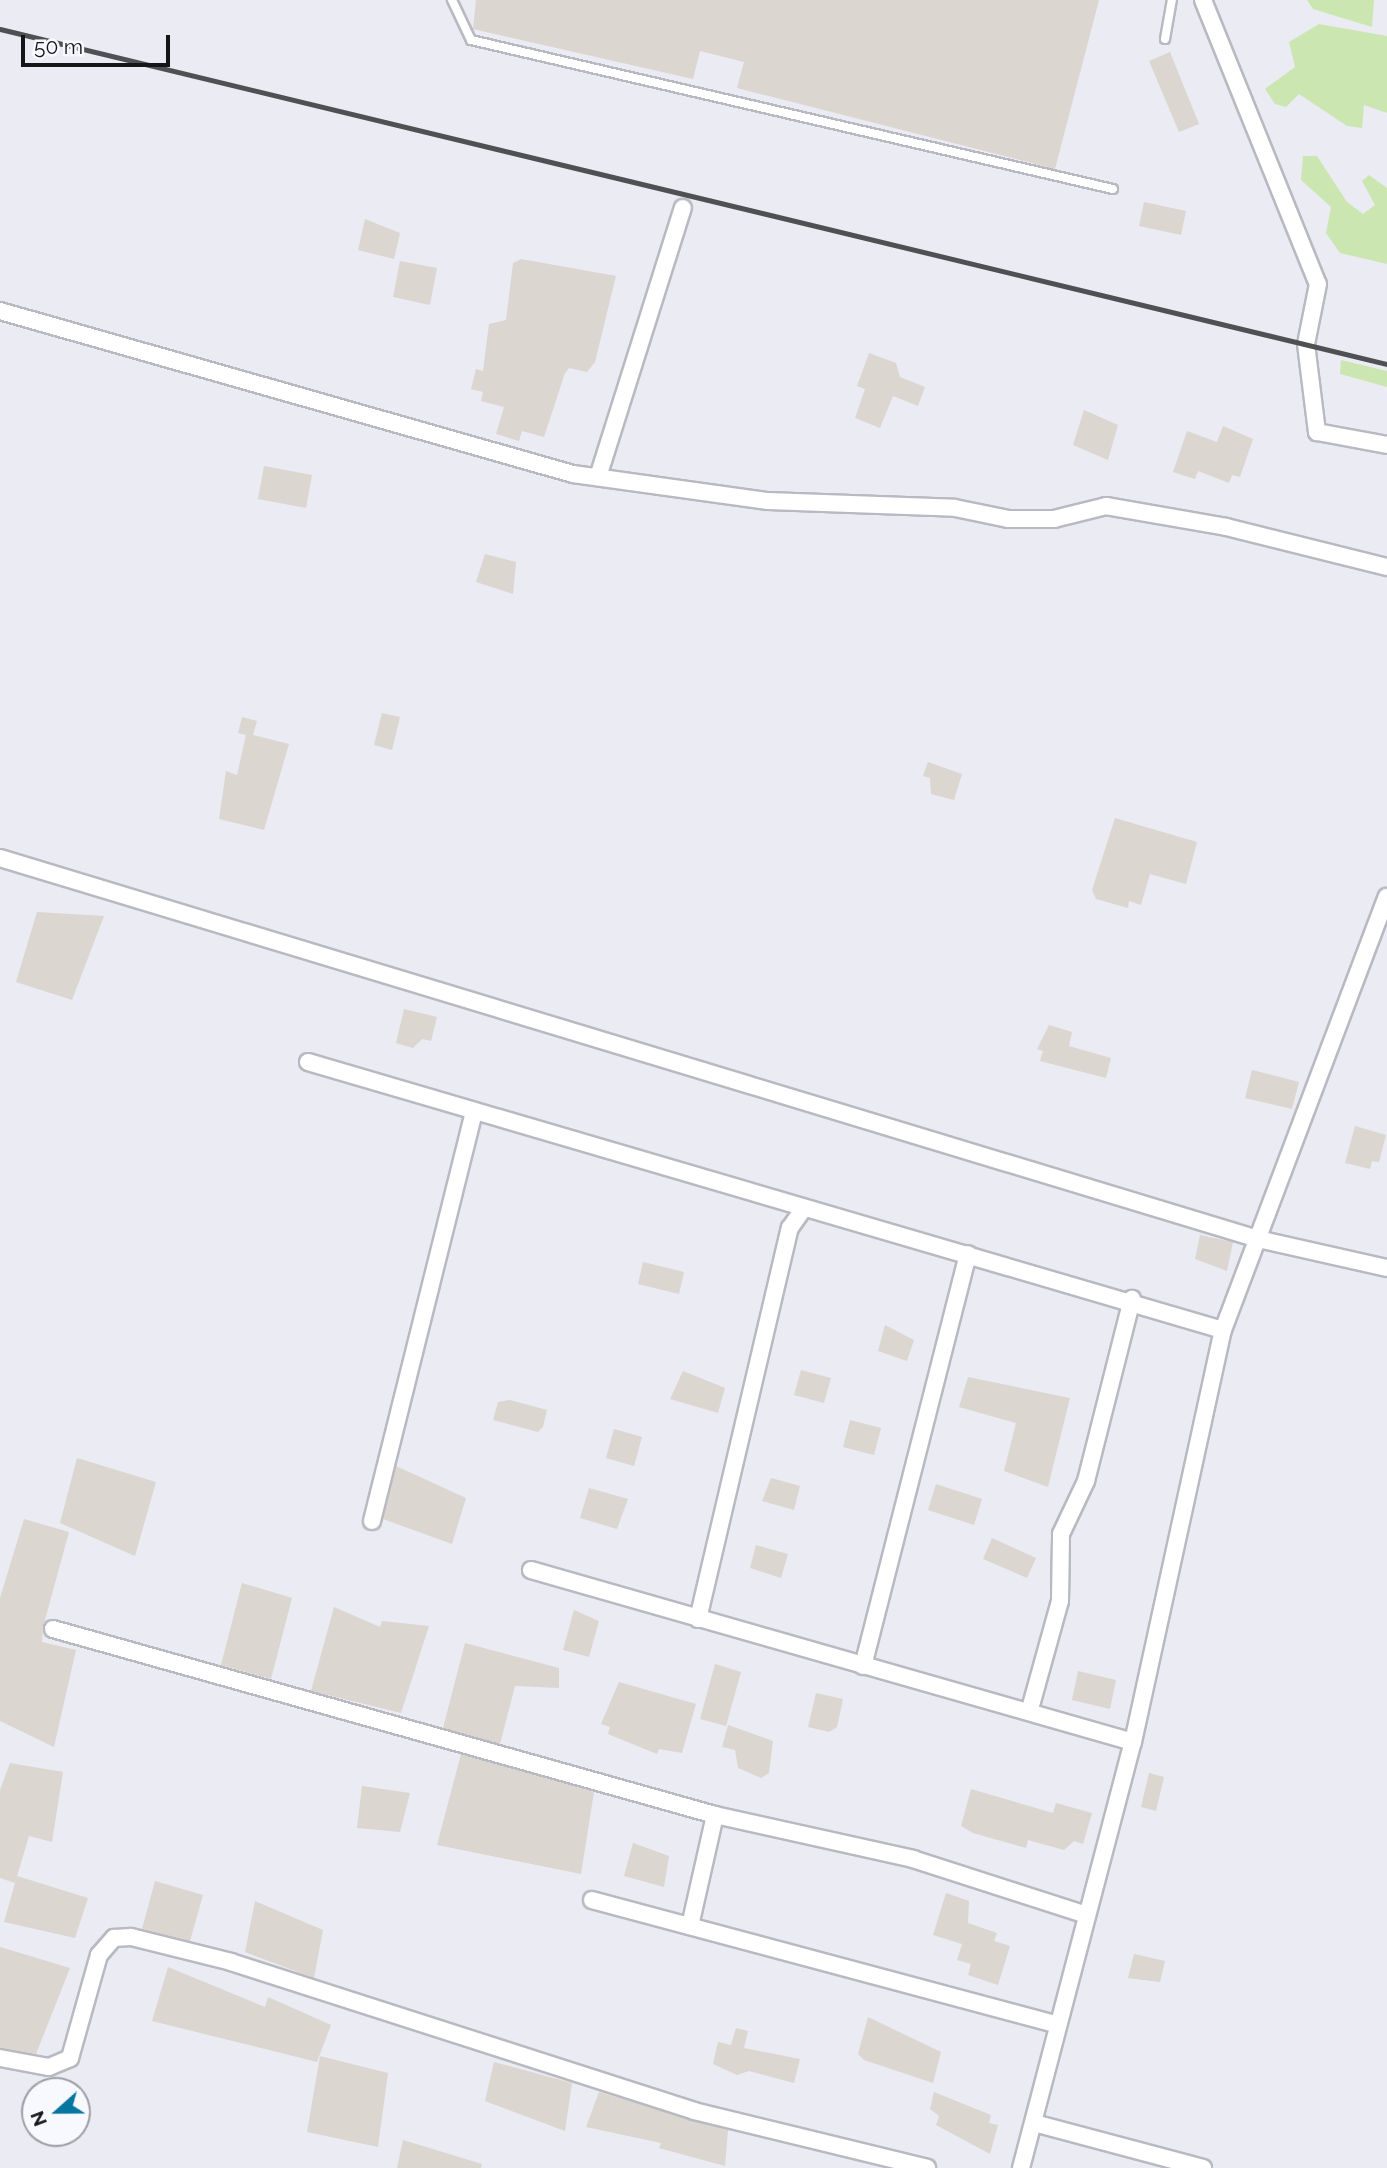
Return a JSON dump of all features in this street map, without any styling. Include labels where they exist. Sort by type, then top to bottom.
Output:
[{"type":"street","points":[[1203,0],[1318,284],[1306,344],[1317,432],[1387,445]]},
{"type":"street","points":[[598,477],[683,208]]},
{"type":"street","points":[[0,311],[598,477],[835,506],[955,508],[1008,520],[1054,519],[1106,506],[1226,527],[1387,567]]},
{"type":"street","points":[[0,858],[1258,1239],[1387,1268]]},
{"type":"street","points":[[1021,2168],[1083,1914],[1133,1742],[1223,1330],[1387,897]]},
{"type":"street","points":[[308,1062],[804,1208],[1132,1299],[1223,1330]]},
{"type":"street","points":[[372,1521],[474,1111]]},
{"type":"street","points":[[698,1619],[790,1228],[804,1208]]},
{"type":"street","points":[[863,1666],[968,1254]]},
{"type":"street","points":[[1030,1709],[1060,1601],[1061,1534],[1086,1481],[1132,1299]]},
{"type":"street","points":[[531,1570],[863,1666],[1030,1709],[1133,1742]]},
{"type":"street","points":[[52,1629],[715,1815],[913,1859],[1083,1914]]},
{"type":"street","points":[[690,1927],[715,1815]]},
{"type":"street","points":[[592,1900],[1057,2025]]},
{"type":"street","points":[[0,2058],[42,2068],[70,2058],[99,1955],[114,1938],[131,1937],[231,1962],[694,2111],[919,2167]]},
{"type":"street","points":[[1034,2123],[1203,2168]]},
{"type":"lane","points":[[452,0],[471,40],[1113,189]]},
{"type":"lane","points":[[1165,39],[1172,0]]},
{"type":"green space","points":[[1307,0],[1374,0],[1372,27],[1313,9]]},
{"type":"green space","points":[[1319,24],[1387,36],[1387,113],[1364,105],[1362,128],[1347,126],[1299,94],[1286,107],[1275,104],[1265,89],[1295,67],[1289,42]]},
{"type":"green space","points":[[1303,156],[1317,156],[1347,202],[1363,214],[1375,205],[1362,181],[1369,175],[1387,188],[1387,264],[1340,253],[1326,233],[1331,207],[1301,180]]},
{"type":"green space","points":[[1341,360],[1387,371],[1387,387],[1340,374]]},
{"type":"building","points":[[476,0],[1099,0],[1055,169],[737,88],[744,62],[700,51],[693,79],[473,29]]},
{"type":"building","points":[[1170,52],[1199,124],[1179,132],[1149,61]]},
{"type":"building","points":[[1144,202],[1186,211],[1181,235],[1139,226]]},
{"type":"building","points":[[365,219],[400,233],[394,259],[358,250]]},
{"type":"building","points":[[521,259],[616,276],[595,362],[587,372],[569,368],[565,373],[544,437],[522,431],[519,441],[496,434],[504,407],[481,401],[483,392],[471,389],[476,369],[483,371],[489,324],[506,320],[513,263]]},
{"type":"building","points":[[400,261],[437,268],[430,305],[393,297]]},
{"type":"building","points":[[869,353],[896,363],[900,377],[925,387],[918,406],[893,396],[880,428],[855,418],[865,389],[857,386]]},
{"type":"building","points":[[1084,410],[1118,425],[1108,460],[1073,445]]},
{"type":"building","points":[[1223,426],[1253,439],[1240,477],[1232,475],[1229,483],[1198,471],[1195,479],[1173,472],[1187,431],[1217,442]]},
{"type":"building","points":[[264,466],[312,475],[306,508],[258,499]]},
{"type":"building","points":[[485,554],[516,562],[513,594],[476,582]]},
{"type":"building","points":[[382,713],[400,717],[392,750],[374,745]]},
{"type":"building","points":[[242,717],[257,721],[253,735],[289,744],[264,830],[219,819],[226,771],[237,775],[246,735],[238,733]]},
{"type":"building","points":[[928,762],[962,774],[954,800],[931,794],[930,778],[923,776]]},
{"type":"building","points":[[1115,818],[1197,842],[1186,884],[1150,874],[1141,905],[1129,901],[1128,908],[1096,899],[1092,890]]},
{"type":"building","points":[[37,912],[104,916],[72,1000],[16,982]]},
{"type":"building","points":[[404,1009],[437,1017],[431,1041],[422,1039],[413,1048],[396,1043]]},
{"type":"building","points":[[1049,1025],[1072,1032],[1069,1046],[1111,1058],[1106,1078],[1040,1061],[1043,1051],[1037,1049]]},
{"type":"building","points":[[1252,1070],[1299,1082],[1292,1109],[1245,1098]]},
{"type":"building","points":[[1355,1126],[1386,1135],[1379,1162],[1372,1161],[1370,1169],[1345,1163]]},
{"type":"building","points":[[1200,1235],[1233,1242],[1227,1271],[1195,1259]]},
{"type":"building","points":[[643,1262],[684,1272],[679,1294],[638,1284]]},
{"type":"building","points":[[885,1325],[914,1340],[907,1361],[878,1351]]},
{"type":"building","points":[[801,1370],[831,1378],[824,1403],[794,1395]]},
{"type":"building","points":[[683,1371],[725,1388],[718,1413],[670,1399]]},
{"type":"building","points":[[968,1377],[1070,1398],[1048,1487],[1004,1471],[1016,1423],[959,1407]]},
{"type":"building","points":[[510,1400],[547,1410],[543,1427],[538,1432],[493,1420],[498,1402]]},
{"type":"building","points":[[850,1420],[881,1428],[874,1455],[843,1447]]},
{"type":"building","points":[[614,1429],[642,1437],[634,1466],[606,1458]]},
{"type":"building","points":[[77,1458],[156,1482],[135,1556],[60,1523]]},
{"type":"building","points":[[396,1466],[466,1498],[452,1544],[383,1519]]},
{"type":"building","points":[[771,1478],[800,1486],[794,1510],[762,1501]]},
{"type":"building","points":[[936,1484],[982,1499],[974,1525],[928,1510]]},
{"type":"building","points":[[589,1488],[628,1499],[617,1529],[580,1518]]},
{"type":"building","points":[[24,1519],[69,1532],[43,1627],[42,1642],[76,1650],[54,1747],[0,1721],[0,1598]]},
{"type":"building","points":[[992,1538],[1036,1558],[1027,1578],[983,1559]]},
{"type":"building","points":[[756,1545],[788,1554],[781,1578],[750,1568]]},
{"type":"building","points":[[242,1583],[292,1598],[271,1679],[221,1665]]},
{"type":"building","points":[[334,1607],[380,1627],[382,1621],[429,1626],[401,1713],[311,1691]]},
{"type":"building","points":[[574,1610],[599,1621],[589,1657],[563,1650]]},
{"type":"building","points":[[465,1643],[559,1668],[559,1688],[515,1686],[500,1744],[443,1728]]},
{"type":"building","points":[[715,1664],[741,1672],[726,1726],[700,1719]]},
{"type":"building","points":[[1078,1671],[1116,1680],[1110,1709],[1072,1700]]},
{"type":"building","points":[[619,1682],[696,1704],[682,1753],[659,1749],[657,1754],[608,1734],[610,1727],[601,1724]]},
{"type":"building","points":[[816,1693],[843,1699],[837,1727],[829,1732],[808,1727]]},
{"type":"building","points":[[728,1725],[773,1741],[769,1773],[761,1778],[738,1768],[735,1750],[722,1747]]},
{"type":"building","points":[[461,1754],[594,1792],[581,1874],[437,1845]]},
{"type":"building","points":[[10,1763],[63,1772],[52,1842],[29,1836],[15,1883],[0,1878],[0,1790]]},
{"type":"building","points":[[1149,1773],[1164,1777],[1156,1811],[1141,1807]]},
{"type":"building","points":[[362,1786],[410,1793],[400,1832],[357,1828]]},
{"type":"building","points":[[971,1789],[1053,1813],[1056,1803],[1092,1813],[1083,1844],[1074,1841],[1064,1850],[1028,1840],[1026,1848],[973,1833],[961,1826]]},
{"type":"building","points":[[633,1843],[669,1856],[664,1887],[624,1876]]},
{"type":"building","points":[[17,1876],[88,1898],[75,1938],[4,1922]]},
{"type":"building","points":[[155,1881],[203,1895],[190,1941],[142,1929]]},
{"type":"building","points":[[946,1893],[969,1901],[968,1923],[997,1933],[994,1941],[1010,1946],[998,1985],[968,1975],[971,1964],[957,1960],[962,1944],[933,1935]]},
{"type":"building","points":[[255,1901],[323,1930],[314,1978],[245,1952]]},
{"type":"building","points":[[0,1947],[70,1968],[36,2054],[0,2048]]},
{"type":"building","points":[[1134,1954],[1165,1961],[1160,1982],[1128,1978]]},
{"type":"building","points":[[168,1967],[265,2007],[268,1997],[331,2025],[317,2062],[152,2021]]},
{"type":"building","points":[[868,2017],[941,2052],[933,2083],[864,2060],[858,2054]]},
{"type":"building","points":[[736,2028],[748,2031],[744,2048],[800,2059],[794,2083],[749,2071],[737,2075],[713,2064],[718,2042],[731,2045]]},
{"type":"building","points":[[320,2056],[388,2073],[378,2147],[307,2132]]},
{"type":"building","points":[[494,2062],[572,2083],[565,2131],[485,2101]]},
{"type":"building","points":[[599,2092],[728,2130],[725,2166],[659,2148],[661,2143],[586,2127]]},
{"type":"building","points":[[934,2092],[991,2115],[989,2123],[998,2125],[990,2154],[936,2125],[939,2116],[930,2109]]},
{"type":"building","points":[[403,2140],[482,2164],[481,2168],[397,2168]]},
{"type":"railway","points":[[0,29],[1387,364]]}]
